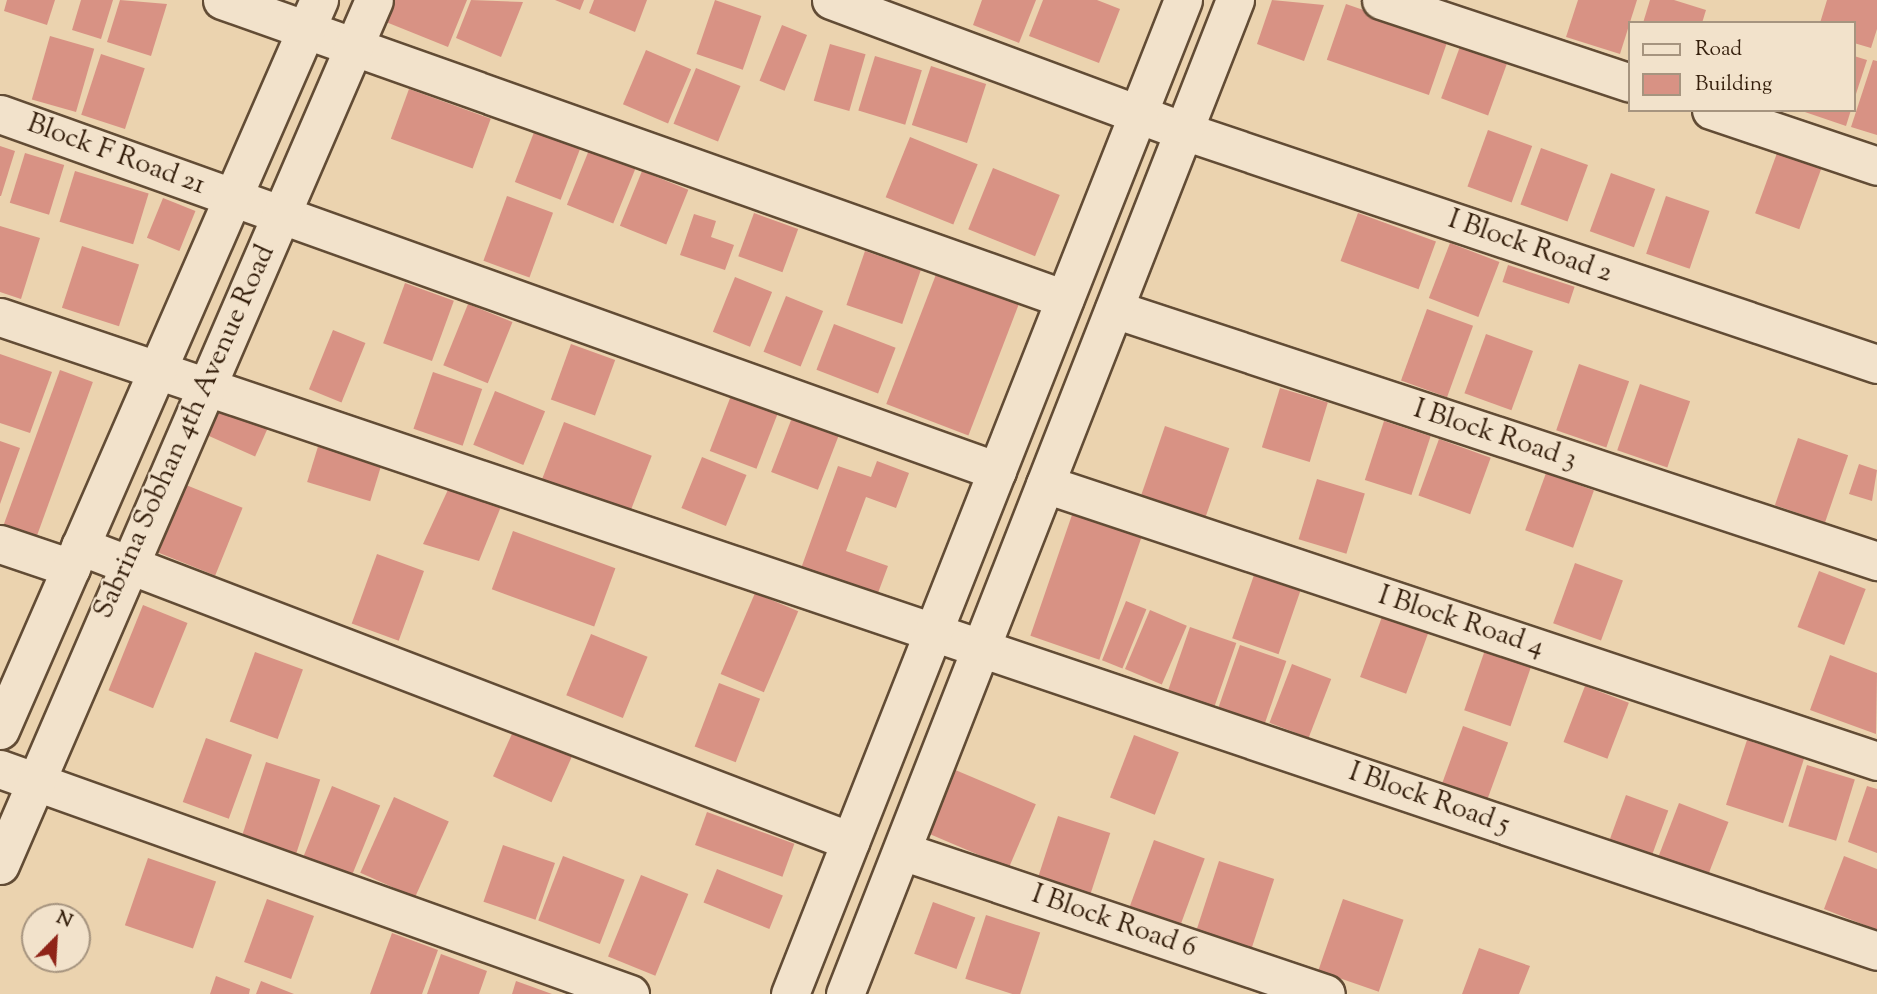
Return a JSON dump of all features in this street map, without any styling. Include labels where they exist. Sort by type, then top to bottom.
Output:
[{"type":"street","points":[[222,0],[313,14],[354,46],[1065,299]]},
{"type":"street","name":"Sabrina Sobhan 4th Avenue Road","points":[[0,865],[127,564],[374,0]]},
{"type":"street","name":"I Block Road 2","points":[[831,0],[1184,131],[1877,364]]},
{"type":"street","points":[[790,994],[1183,0]]},
{"type":"street","points":[[845,994],[1235,0]]},
{"type":"street","points":[[1381,0],[1629,83]]},
{"type":"street","name":"Sabrina Sobhan 4th Avenue Road","points":[[0,730],[313,14]]},
{"type":"street","points":[[1717,112],[1877,166]]},
{"type":"street","name":"Block F Road 21","points":[[0,114],[997,471]]},
{"type":"street","name":"I Block Road 3","points":[[1114,309],[1877,561]]},
{"type":"street","name":"I Block Road 5","points":[[0,317],[982,646],[1877,951]]},
{"type":"street","name":"I Block Road 4","points":[[1045,484],[1877,761]]},
{"type":"street","points":[[0,544],[127,564],[850,841]]},
{"type":"street","points":[[0,769],[630,994]]},
{"type":"street","name":"I Block Road 6","points":[[902,851],[1326,994]]},
{"type":"building","points":[[7,0],[55,0],[47,25],[4,11]]},
{"type":"building","points":[[81,0],[113,0],[101,39],[72,30]]},
{"type":"building","points":[[120,0],[167,4],[151,56],[107,42]]},
{"type":"building","points":[[395,0],[467,0],[448,47],[386,22]]},
{"type":"building","points":[[471,0],[523,2],[501,57],[456,38]]},
{"type":"building","points":[[555,0],[584,0],[580,10]]},
{"type":"building","points":[[594,0],[647,0],[635,32],[589,13]]},
{"type":"building","points":[[715,0],[761,16],[743,70],[696,54]]},
{"type":"building","points":[[982,0],[1036,0],[1019,43],[973,25]]},
{"type":"building","points":[[1043,0],[1097,0],[1120,9],[1099,63],[1029,36]]},
{"type":"building","points":[[1272,0],[1324,5],[1304,61],[1257,44]]},
{"type":"building","points":[[1578,0],[1637,0],[1620,54],[1566,37]]},
{"type":"building","points":[[1650,0],[1674,0],[1706,10],[1703,21],[1644,21]]},
{"type":"building","points":[[1827,0],[1877,0],[1877,29],[1871,48],[1856,44],[1856,21],[1821,21]]},
{"type":"building","points":[[1346,4],[1448,39],[1429,95],[1327,60]]},
{"type":"building","points":[[782,25],[807,35],[785,91],[760,81]]},
{"type":"building","points":[[50,36],[94,49],[76,112],[32,99]]},
{"type":"building","points":[[1462,41],[1509,58],[1488,115],[1441,98]]},
{"type":"building","points":[[830,44],[866,54],[849,111],[814,101]]},
{"type":"building","points":[[646,50],[691,69],[668,123],[623,104]]},
{"type":"building","points":[[101,54],[145,68],[125,129],[81,115]]},
{"type":"building","points":[[875,56],[922,70],[905,125],[858,111]]},
{"type":"building","points":[[1856,57],[1867,60],[1856,94]]},
{"type":"building","points":[[1873,60],[1877,61],[1877,135],[1851,127]]},
{"type":"building","points":[[931,66],[986,84],[967,143],[912,125]]},
{"type":"building","points":[[696,68],[741,86],[718,142],[674,124]]},
{"type":"building","points":[[409,89],[491,119],[473,169],[391,139]]},
{"type":"building","points":[[1805,112],[1850,112],[1846,126]]},
{"type":"building","points":[[536,127],[582,145],[561,200],[515,182]]},
{"type":"building","points":[[1488,130],[1532,146],[1512,202],[1467,186]]},
{"type":"building","points":[[910,137],[978,164],[953,225],[886,197]]},
{"type":"building","points":[[0,146],[15,151],[1,196],[0,196]]},
{"type":"building","points":[[1541,148],[1588,165],[1567,221],[1520,204]]},
{"type":"building","points":[[589,150],[635,169],[613,223],[567,205]]},
{"type":"building","points":[[25,153],[64,165],[49,215],[10,203]]},
{"type":"building","points":[[1777,153],[1821,169],[1799,229],[1755,213]]},
{"type":"building","points":[[993,168],[1060,195],[1035,256],[968,229]]},
{"type":"building","points":[[75,171],[149,194],[133,244],[60,222]]},
{"type":"building","points":[[642,171],[688,190],[666,244],[620,226]]},
{"type":"building","points":[[1611,173],[1655,189],[1634,247],[1590,231]]},
{"type":"building","points":[[507,196],[553,213],[529,278],[483,261]]},
{"type":"building","points":[[1666,196],[1709,211],[1690,269],[1646,254]]},
{"type":"building","points":[[163,198],[195,211],[179,251],[147,238]]},
{"type":"building","points":[[754,213],[798,229],[782,272],[738,256]]},
{"type":"building","points":[[1358,213],[1436,241],[1419,289],[1341,261]]},
{"type":"building","points":[[694,214],[716,221],[711,237],[734,245],[725,270],[680,255]]},
{"type":"building","points":[[0,226],[40,238],[21,299],[0,292]]},
{"type":"building","points":[[1450,243],[1499,262],[1478,317],[1429,298]]},
{"type":"building","points":[[82,246],[139,265],[119,326],[62,308]]},
{"type":"building","points":[[865,251],[921,270],[902,324],[846,305]]},
{"type":"building","points":[[940,264],[1022,296],[968,436],[886,404]]},
{"type":"building","points":[[1508,265],[1575,287],[1569,304],[1502,282]]},
{"type":"building","points":[[735,277],[772,292],[750,347],[713,332]]},
{"type":"building","points":[[405,283],[454,301],[432,361],[383,343]]},
{"type":"building","points":[[786,296],[823,311],[801,367],[764,352]]},
{"type":"building","points":[[468,304],[513,322],[488,383],[443,365]]},
{"type":"building","points":[[1427,309],[1473,326],[1447,397],[1401,380]]},
{"type":"building","points":[[834,324],[896,348],[878,393],[816,370]]},
{"type":"building","points":[[333,330],[365,343],[341,402],[309,389]]},
{"type":"building","points":[[1486,334],[1533,351],[1511,410],[1464,393]]},
{"type":"building","points":[[571,344],[615,360],[595,416],[551,399]]},
{"type":"building","points":[[0,354],[52,372],[30,433],[0,423]]},
{"type":"building","points":[[1579,364],[1629,381],[1606,447],[1556,430]]},
{"type":"building","points":[[60,370],[93,382],[36,538],[3,526]]},
{"type":"building","points":[[433,372],[482,389],[463,446],[413,429]]},
{"type":"building","points":[[1640,384],[1690,401],[1667,467],[1617,450]]},
{"type":"building","points":[[1280,388],[1328,403],[1310,462],[1262,447]]},
{"type":"building","points":[[495,391],[545,411],[523,465],[473,445]]},
{"type":"building","points":[[732,393],[779,411],[756,469],[710,451]]},
{"type":"building","points":[[219,400],[270,423],[255,457],[204,434]]},
{"type":"building","points":[[793,415],[840,433],[818,490],[771,472]]},
{"type":"building","points":[[1384,421],[1431,436],[1411,495],[1365,480]]},
{"type":"building","points":[[564,422],[652,456],[630,513],[542,479]]},
{"type":"building","points":[[1165,426],[1229,448],[1204,523],[1139,501]]},
{"type":"building","points":[[1798,438],[1848,455],[1825,522],[1775,505]]},
{"type":"building","points":[[1439,439],[1491,458],[1470,514],[1418,495]]},
{"type":"building","points":[[320,440],[383,459],[370,501],[307,482]]},
{"type":"building","points":[[0,441],[20,448],[0,504]]},
{"type":"building","points":[[702,457],[747,475],[726,526],[681,508]]},
{"type":"building","points":[[877,461],[909,473],[896,508],[866,497],[846,551],[888,566],[875,601],[799,574],[838,466],[871,477]]},
{"type":"building","points":[[1859,464],[1877,470],[1872,501],[1849,494]]},
{"type":"building","points":[[1546,473],[1594,490],[1573,548],[1525,530]]},
{"type":"building","points":[[1317,479],[1365,494],[1346,554],[1299,539]]},
{"type":"building","points":[[452,481],[504,499],[479,561],[423,544]]},
{"type":"building","points":[[186,485],[243,508],[215,576],[159,553]]},
{"type":"building","points":[[1073,512],[1142,536],[1099,660],[1030,636]]},
{"type":"building","points":[[513,531],[615,568],[594,627],[492,589]]},
{"type":"building","points":[[377,554],[424,571],[399,641],[352,624]]},
{"type":"building","points":[[1575,563],[1623,580],[1601,641],[1553,623]]},
{"type":"building","points":[[1819,571],[1866,589],[1844,645],[1797,627]]},
{"type":"building","points":[[1254,575],[1300,591],[1279,654],[1232,638]]},
{"type":"building","points":[[755,593],[798,611],[764,692],[721,674]]},
{"type":"building","points":[[1126,601],[1146,609],[1122,669],[1102,660]]},
{"type":"building","points":[[143,605],[188,623],[153,708],[109,690]]},
{"type":"building","points":[[1150,610],[1187,626],[1162,685],[1125,669]]},
{"type":"building","points":[[1383,614],[1429,631],[1406,694],[1360,677]]},
{"type":"building","points":[[1190,627],[1236,643],[1215,706],[1168,690]]},
{"type":"building","points":[[591,634],[648,657],[623,718],[566,695]]},
{"type":"building","points":[[1240,645],[1286,661],[1265,724],[1218,708]]},
{"type":"building","points":[[1486,647],[1532,663],[1511,726],[1464,710]]},
{"type":"building","points":[[255,652],[303,669],[278,739],[230,722]]},
{"type":"building","points":[[1830,655],[1877,673],[1876,734],[1810,710]]},
{"type":"building","points":[[1292,664],[1331,679],[1309,738],[1269,723]]},
{"type":"building","points":[[719,683],[760,699],[736,762],[695,746]]},
{"type":"building","points":[[1585,686],[1629,703],[1607,759],[1563,742]]},
{"type":"building","points":[[1463,726],[1508,742],[1485,806],[1440,790]]},
{"type":"building","points":[[515,727],[573,753],[552,802],[493,776]]},
{"type":"building","points":[[1134,735],[1179,752],[1155,815],[1110,798]]},
{"type":"building","points":[[206,738],[252,755],[229,819],[183,802]]},
{"type":"building","points":[[1747,740],[1804,759],[1783,823],[1726,805]]},
{"type":"building","points":[[266,762],[320,780],[295,857],[241,839]]},
{"type":"building","points":[[1807,765],[1855,780],[1836,841],[1788,826]]},
{"type":"building","points":[[953,769],[1036,804],[1009,868],[926,833]]},
{"type":"building","points":[[332,786],[380,805],[350,881],[302,861]]},
{"type":"building","points":[[1867,786],[1877,789],[1877,853],[1848,842]]},
{"type":"building","points":[[1626,795],[1668,810],[1651,859],[1608,844]]},
{"type":"building","points":[[394,797],[449,821],[415,897],[360,873]]},
{"type":"building","points":[[1679,803],[1728,822],[1708,875],[1659,856]]},
{"type":"building","points":[[707,812],[794,844],[782,877],[695,845]]},
{"type":"building","points":[[1058,816],[1110,833],[1088,901],[1036,884]]},
{"type":"building","points":[[1154,840],[1205,858],[1177,935],[1126,916]]},
{"type":"building","points":[[503,845],[555,863],[535,920],[483,902]]},
{"type":"building","points":[[563,856],[625,880],[600,944],[538,920]]},
{"type":"building","points":[[1844,856],[1877,869],[1877,930],[1824,909]]},
{"type":"building","points":[[148,858],[216,881],[193,949],[125,925]]},
{"type":"building","points":[[1219,861],[1274,879],[1249,955],[1194,937]]},
{"type":"building","points":[[717,869],[783,896],[769,929],[704,902]]},
{"type":"building","points":[[641,875],[688,894],[655,976],[608,957]]},
{"type":"building","points":[[267,899],[314,916],[291,979],[244,962]]},
{"type":"building","points":[[1343,899],[1404,920],[1379,992],[1318,971]]},
{"type":"building","points":[[933,902],[975,917],[956,969],[914,954]]},
{"type":"building","points":[[986,915],[1040,933],[1020,994],[1012,994],[965,979]]},
{"type":"building","points":[[392,933],[438,950],[422,994],[370,994]]},
{"type":"building","points":[[1479,948],[1530,966],[1519,994],[1462,994]]},
{"type":"building","points":[[441,954],[487,971],[479,994],[427,994]]},
{"type":"building","points":[[216,976],[250,989],[249,994],[210,994]]},
{"type":"building","points":[[261,981],[294,994],[256,994]]},
{"type":"building","points":[[516,981],[552,994],[512,994]]}]
